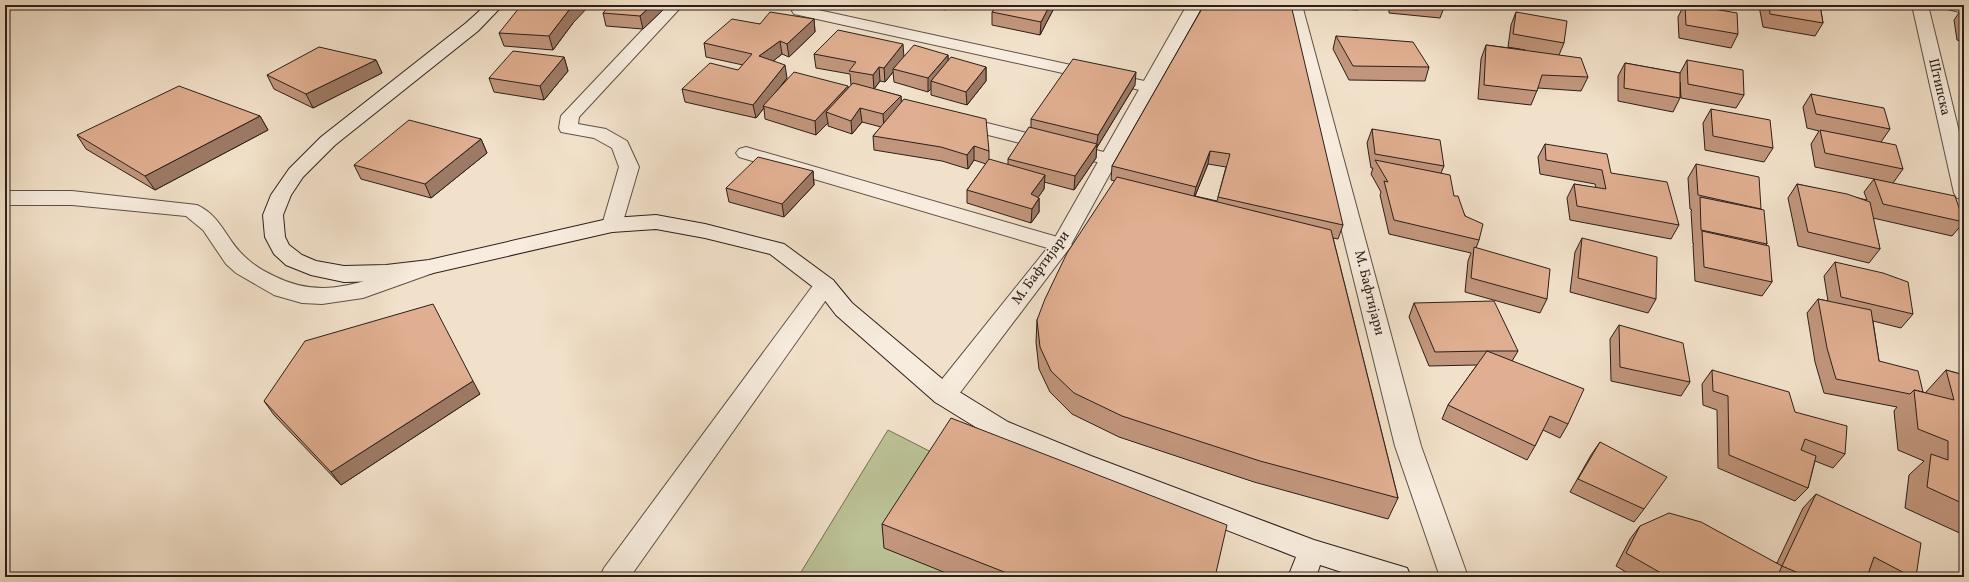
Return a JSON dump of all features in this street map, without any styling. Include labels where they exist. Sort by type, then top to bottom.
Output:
[{"type":"street","points":[[495,5],[472,27],[317,151],[287,184],[273,216],[274,232],[281,249],[294,260],[311,268],[344,274],[364,275],[429,266],[612,225],[656,222],[705,231],[777,249],[825,285],[844,308],[944,395],[999,429],[1082,464],[1312,551],[1398,577]]},
{"type":"street","points":[[612,225],[629,167],[620,145],[599,133],[568,128],[570,116],[675,5]]},
{"type":"street","name":"М. Бафтијари","points":[[944,395],[1061,245],[1195,5]]},
{"type":"street","name":"М. Бафтијари","points":[[1294,5],[1408,446],[1454,577]]},
{"type":"street","name":"Штипска","points":[[1920,5],[1964,193]]},
{"type":"street","points":[[1949,5],[1964,8]]},
{"type":"street","points":[[800,11],[1149,87]]},
{"type":"street","points":[[941,117],[1109,159]]},
{"type":"street","points":[[746,153],[1061,245]]},
{"type":"street","points":[[5,198],[87,199],[190,210],[205,217],[235,260],[249,272],[285,292],[302,296],[318,297],[351,293],[390,282],[429,266]]},
{"type":"street","points":[[614,577],[825,285]]},
{"type":"street","points":[[1302,577],[1312,551]]},
{"type":"green space","points":[[888,430],[947,460],[1227,577],[798,577]]},
{"type":"building","points":[[522,5],[573,5],[549,36],[499,33]]},
{"type":"building","points":[[610,5],[652,5],[640,16],[603,13]]},
{"type":"building","points":[[998,5],[1050,5],[1041,22],[992,12]]},
{"type":"building","points":[[1204,5],[1291,5],[1343,225],[1218,197],[1230,154],[1210,151],[1196,187],[1112,166]]},
{"type":"building","points":[[1685,5],[1737,13],[1738,34],[1686,25]]},
{"type":"building","points":[[1769,5],[1820,5],[1823,23],[1770,14]]},
{"type":"building","points":[[770,12],[814,19],[787,44],[780,41],[759,56],[785,65],[753,105],[682,89],[710,63],[738,70],[752,54],[704,43],[732,19],[760,24]]},
{"type":"building","points":[[1516,12],[1567,21],[1564,43],[1513,34]]},
{"type":"building","points":[[838,30],[903,44],[884,68],[879,67],[873,75],[849,71],[856,62],[814,54]]},
{"type":"building","points":[[1336,36],[1413,42],[1429,67],[1353,66]]},
{"type":"building","points":[[914,45],[948,55],[928,78],[893,69]]},
{"type":"building","points":[[1486,45],[1581,58],[1588,77],[1542,75],[1537,91],[1484,85]]},
{"type":"building","points":[[319,47],[376,60],[306,94],[267,75]]},
{"type":"building","points":[[513,51],[564,57],[540,86],[489,78]]},
{"type":"building","points":[[951,57],[986,67],[966,92],[931,81]]},
{"type":"building","points":[[1073,59],[1136,72],[1098,135],[1031,119]]},
{"type":"building","points":[[1687,60],[1743,70],[1744,95],[1688,84]]},
{"type":"building","points":[[1625,63],[1680,73],[1680,98],[1624,88]]},
{"type":"building","points":[[794,72],[848,86],[815,121],[763,106]]},
{"type":"building","points":[[853,83],[901,96],[883,114],[860,108],[851,121],[826,112]]},
{"type":"building","points":[[179,86],[260,116],[145,176],[77,135]]},
{"type":"building","points":[[1811,94],[1884,108],[1890,129],[1816,114]]},
{"type":"building","points":[[904,99],[986,119],[989,151],[974,146],[967,155],[941,147],[873,136]]},
{"type":"building","points":[[1711,109],[1770,120],[1773,148],[1713,136]]},
{"type":"building","points":[[409,120],[481,139],[425,184],[354,165]]},
{"type":"building","points":[[1029,127],[1097,144],[1075,176],[1008,159]]},
{"type":"building","points":[[1372,129],[1440,140],[1444,166],[1375,154]]},
{"type":"building","points":[[1820,130],[1896,145],[1903,169],[1825,153]]},
{"type":"building","points":[[1545,144],[1607,154],[1611,173],[1667,182],[1679,225],[1577,206],[1574,184],[1606,189],[1602,170],[1546,160]]},
{"type":"building","points":[[758,157],[813,171],[782,204],[726,188]]},
{"type":"building","points":[[989,159],[1045,175],[1031,194],[1039,198],[1032,209],[967,190]]},
{"type":"building","points":[[1375,160],[1450,175],[1454,196],[1458,196],[1465,216],[1483,224],[1479,240],[1394,220],[1384,181],[1388,182]]},
{"type":"building","points":[[1696,164],[1759,177],[1761,209],[1698,195]]},
{"type":"building","points":[[1117,177],[1331,230],[1398,498],[1260,461],[1122,416],[1074,393],[1051,371],[1040,347],[1037,320],[1045,299],[1067,253]]},
{"type":"building","points":[[1874,179],[1955,196],[1964,222],[1883,204]]},
{"type":"building","points":[[1797,184],[1847,194],[1870,202],[1880,249],[1808,232]]},
{"type":"building","points":[[1700,197],[1764,210],[1767,244],[1701,230]]},
{"type":"building","points":[[1702,231],[1769,246],[1772,282],[1704,267]]},
{"type":"building","points":[[1582,238],[1657,257],[1656,299],[1578,278]]},
{"type":"building","points":[[1474,247],[1550,269],[1547,299],[1471,278]]},
{"type":"building","points":[[1835,262],[1883,273],[1908,282],[1913,314],[1841,297]]},
{"type":"building","points":[[1818,299],[1871,310],[1879,361],[1918,371],[1923,392],[1914,390],[1910,394],[1836,379],[1827,348]]},
{"type":"building","points":[[1494,301],[1518,351],[1435,352],[1414,303]]},
{"type":"building","points":[[433,304],[473,381],[331,472],[264,401],[305,341]]},
{"type":"building","points":[[1619,325],[1683,343],[1690,382],[1620,367]]},
{"type":"building","points":[[1487,351],[1584,389],[1568,424],[1550,416],[1535,446],[1448,405]]},
{"type":"building","points":[[1712,370],[1789,392],[1795,412],[1847,426],[1845,454],[1805,439],[1801,450],[1816,456],[1808,488],[1729,455],[1728,396],[1713,391]]},
{"type":"building","points":[[1946,370],[1964,375],[1964,504],[1927,487],[1931,454],[1948,460],[1948,441],[1918,429],[1914,390],[1954,400]]},
{"type":"building","points":[[951,418],[1227,525],[1215,577],[1017,577],[882,524]]},
{"type":"building","points":[[1600,442],[1667,477],[1644,509],[1578,479]]},
{"type":"building","points":[[1816,494],[1921,543],[1916,577],[1912,577],[1874,557],[1867,577],[1808,577],[1782,566]]},
{"type":"building","points":[[1669,513],[1701,522],[1782,566],[1777,577],[1668,577],[1626,553],[1640,526]]}]
